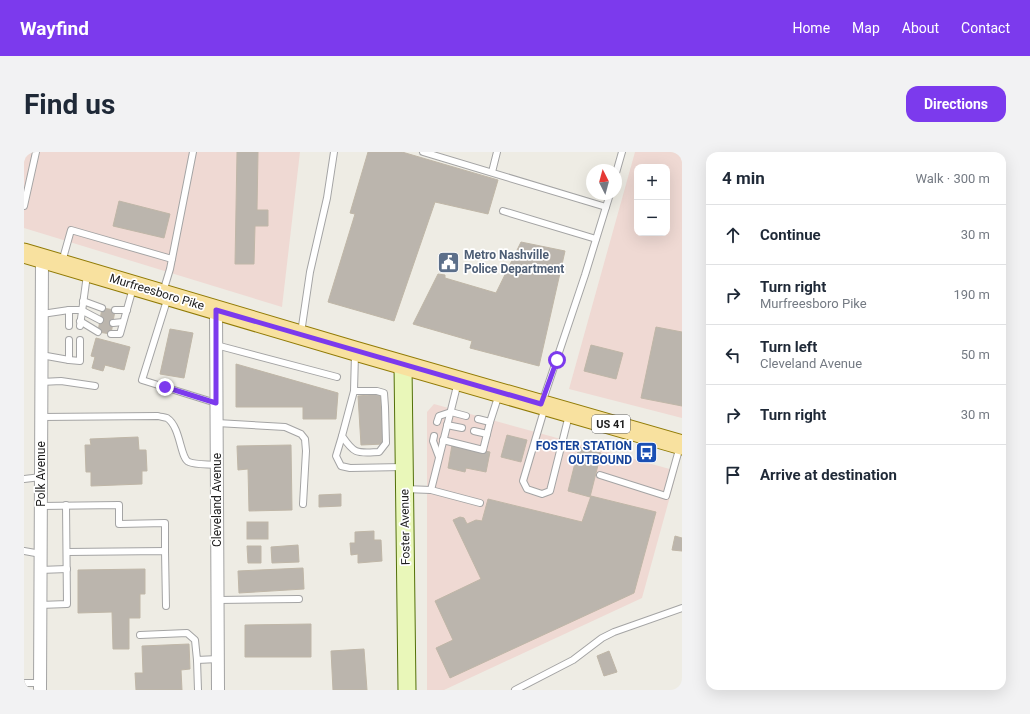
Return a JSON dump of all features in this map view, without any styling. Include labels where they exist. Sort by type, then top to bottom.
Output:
[{"type":"main road","name":"Murfreesboro Pike","points":[[33,255],[300,335],[681,444]]},
{"type":"main road","name":"Foster Avenue","points":[[403,365],[407,690]]},
{"type":"street","name":"Polk Avenue","points":[[33,255],[42,314],[40,687]]},
{"type":"street","name":"Cleveland Avenue","points":[[216,310],[218,690]]},
{"type":"lane","points":[[24,206],[36,152]]},
{"type":"lane","points":[[193,152],[166,295],[142,380],[216,403]]},
{"type":"lane","points":[[300,335],[310,272],[327,198],[334,152]]},
{"type":"lane","points":[[423,152],[606,207]]},
{"type":"lane","points":[[492,172],[497,152]]},
{"type":"lane","points":[[619,164],[622,152]]},
{"type":"lane","points":[[570,412],[550,491],[542,494],[527,489],[523,481],[543,405],[608,200]]},
{"type":"lane","points":[[503,211],[596,239]]},
{"type":"lane","points":[[61,263],[71,230],[172,259]]},
{"type":"lane","points":[[88,271],[82,301],[80,324],[98,332]]},
{"type":"lane","points":[[111,334],[120,334],[134,285]]},
{"type":"lane","points":[[82,301],[102,308]]},
{"type":"lane","points":[[42,314],[69,310],[81,310],[100,320]]},
{"type":"lane","points":[[69,310],[69,326]]},
{"type":"lane","points":[[115,310],[127,310]]},
{"type":"lane","points":[[113,322],[123,322]]},
{"type":"lane","points":[[69,340],[70,360]]},
{"type":"lane","points":[[41,355],[80,361],[80,340]]},
{"type":"lane","points":[[216,345],[337,377]]},
{"type":"lane","points":[[355,351],[354,392],[336,456],[341,466],[350,468],[404,467]]},
{"type":"lane","points":[[431,490],[459,380]]},
{"type":"lane","points":[[41,382],[61,381],[95,386]]},
{"type":"lane","points":[[342,436],[349,446],[359,453],[379,452],[386,443],[384,393],[377,391],[354,392]]},
{"type":"lane","points":[[444,440],[483,450],[499,392]]},
{"type":"lane","points":[[438,422],[439,416],[451,412],[466,416]]},
{"type":"lane","points":[[41,417],[158,416],[167,418],[177,431],[185,459],[188,462],[217,465]]},
{"type":"lane","points":[[478,419],[490,422]]},
{"type":"lane","points":[[217,423],[285,427],[301,434],[305,440],[306,452],[303,504]]},
{"type":"lane","points":[[447,425],[462,428]]},
{"type":"lane","points":[[474,432],[487,434]]},
{"type":"lane","points":[[434,436],[433,441],[439,457]]},
{"type":"lane","points":[[600,475],[666,496],[681,444]]},
{"type":"lane","points":[[24,479],[41,477]]},
{"type":"lane","points":[[404,489],[431,490],[480,503]]},
{"type":"lane","points":[[41,506],[119,505],[119,524],[165,523],[166,606]]},
{"type":"lane","points":[[40,605],[67,604],[66,506]]},
{"type":"lane","points":[[24,551],[41,554]]},
{"type":"lane","points":[[67,552],[165,551]]},
{"type":"lane","points":[[40,570],[67,569]]},
{"type":"lane","points":[[218,600],[298,599]]},
{"type":"lane","points":[[515,690],[573,660],[602,638],[614,632],[682,608]]},
{"type":"lane","points":[[140,635],[187,633],[195,640],[198,690]]},
{"type":"lane","points":[[197,660],[218,659]]},
{"type":"lane","points":[[24,684],[40,687]]},
{"type":"shaded area","points":[[24,152],[300,152],[282,307],[24,228]]},
{"type":"shaded area","points":[[635,152],[682,152],[682,418],[569,389]]},
{"type":"shaded area","points":[[434,404],[677,471],[642,598],[444,690],[427,690],[427,412]]},
{"type":"building","points":[[237,152],[258,152],[257,210],[268,210],[268,226],[255,226],[254,264],[235,264]]},
{"type":"building","points":[[368,152],[402,152],[498,180],[488,214],[435,202],[394,321],[328,302],[355,214],[350,213]]},
{"type":"building","points":[[119,201],[170,214],[164,238],[113,226]]},
{"type":"building","points":[[521,242],[565,251],[539,366],[470,348],[472,341],[413,324],[438,274],[445,275],[445,278],[496,293]]},
{"type":"building","points":[[102,308],[115,310],[111,334],[98,332]]},
{"type":"building","points":[[656,327],[682,332],[682,406],[641,398]]},
{"type":"building","points":[[170,329],[193,333],[184,378],[160,374]]},
{"type":"building","points":[[96,338],[130,347],[124,370],[105,365],[103,371],[92,368],[95,357],[91,356]]},
{"type":"building","points":[[591,345],[623,353],[616,379],[584,371]]},
{"type":"building","points":[[236,364],[338,393],[336,419],[303,419],[303,407],[236,407]]},
{"type":"building","points":[[380,394],[384,444],[361,445],[358,396]]},
{"type":"building","points":[[507,435],[527,440],[521,462],[501,457]]},
{"type":"building","points":[[138,437],[139,450],[146,450],[147,471],[142,471],[142,484],[91,486],[91,472],[86,472],[85,445],[91,445],[90,439]]},
{"type":"building","points":[[291,445],[292,510],[249,511],[248,469],[238,470],[237,446]]},
{"type":"building","points":[[452,445],[490,452],[486,472],[466,468],[465,472],[448,468]]},
{"type":"building","points":[[579,447],[601,453],[590,497],[568,491]]},
{"type":"building","points":[[341,494],[341,506],[319,507],[319,495]]},
{"type":"building","points":[[591,496],[656,512],[634,593],[450,678],[436,648],[453,640],[435,601],[481,579],[453,520],[460,517],[464,518],[467,524],[476,520],[482,521],[488,499],[582,522]]},
{"type":"building","points":[[247,522],[268,522],[268,539],[247,539]]},
{"type":"building","points":[[374,531],[374,540],[381,540],[382,561],[358,563],[358,554],[351,555],[350,543],[355,543],[355,532]]},
{"type":"building","points":[[675,536],[682,538],[682,551],[672,550]]},
{"type":"building","points":[[298,545],[299,562],[272,563],[271,547]]},
{"type":"building","points":[[247,546],[261,546],[261,563],[248,563]]},
{"type":"building","points":[[303,568],[304,589],[239,593],[238,571]]},
{"type":"building","points":[[145,569],[145,594],[140,594],[140,618],[129,618],[129,649],[113,649],[112,612],[78,613],[78,570]]},
{"type":"building","points":[[311,624],[311,657],[245,657],[245,625]]},
{"type":"building","points":[[189,644],[190,669],[181,670],[182,690],[136,690],[135,673],[143,673],[142,646]]},
{"type":"building","points":[[364,649],[367,690],[333,690],[331,651]]},
{"type":"building","points":[[609,651],[617,672],[604,676],[597,656]]},
{"type":"place","name":"Metro Nashville Police Department","points":[[449,262]]},
{"type":"place","name":"FOSTER STATION OUTBOUND","points":[[647,453]]},
{"type":"route","points":[[165,387],[216,403],[216,310],[541,404],[557,360]]}]
